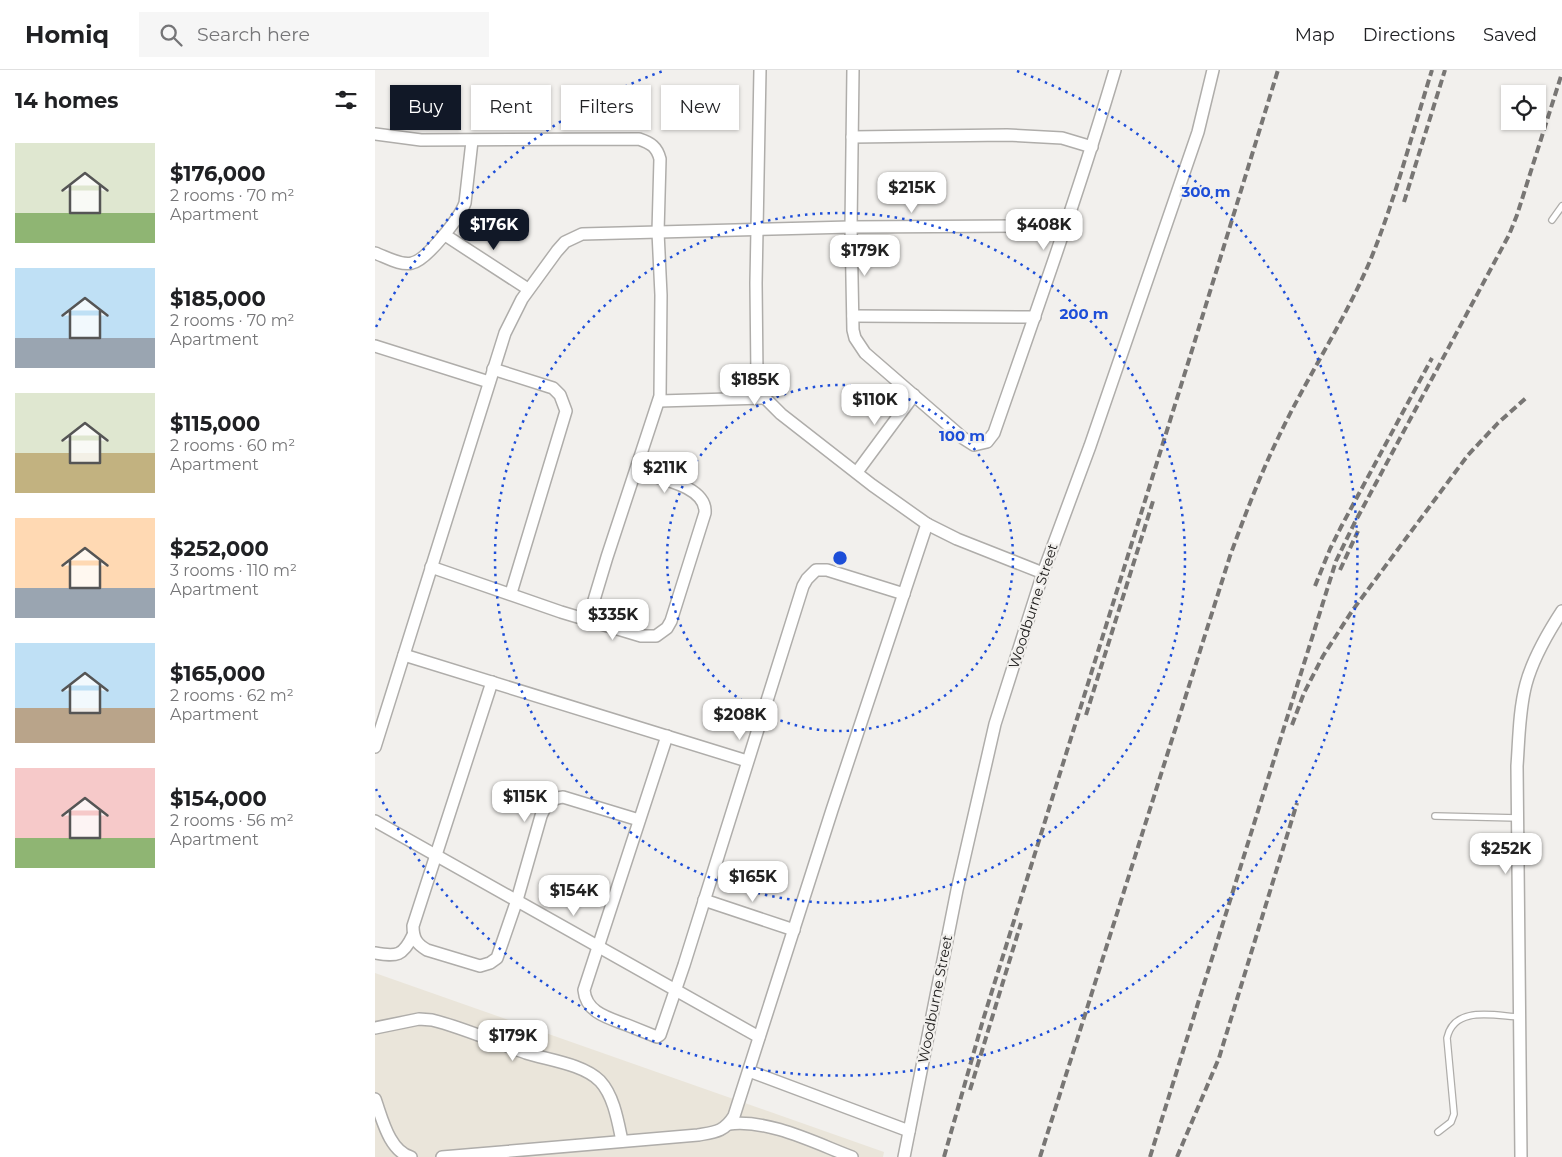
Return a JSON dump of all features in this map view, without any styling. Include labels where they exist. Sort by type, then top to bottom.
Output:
[{"type":"street","points":[[760,70],[757,376],[758,384],[765,398],[781,414],[927,524],[957,539],[1043,573]]},
{"type":"street","points":[[853,70],[851,227],[853,330],[860,346],[963,438],[974,445],[987,442],[994,432],[1093,148],[1115,70]]},
{"type":"street","name":"Woodburne Street","points":[[904,1157],[957,890],[995,724],[1043,573],[1093,437],[1195,141],[1207,100],[1213,70]]},
{"type":"street","points":[[375,134],[421,140],[472,141],[639,139],[647,142],[657,150],[660,159],[658,232],[661,295],[661,388],[659,401],[588,620]]},
{"type":"street","points":[[852,137],[1016,136],[1062,138],[1093,148]]},
{"type":"street","points":[[375,254],[411,264],[423,256],[445,235],[462,212],[465,203],[472,141]]},
{"type":"street","points":[[375,747],[378,724],[404,655],[493,369],[510,322],[529,289],[557,251],[573,236],[581,234],[757,228],[1021,226],[1063,235]]},
{"type":"street","points":[[445,235],[529,289]]},
{"type":"street","points":[[853,316],[1035,317]]},
{"type":"street","points":[[375,346],[489,382]]},
{"type":"street","points":[[493,369],[553,388],[560,395],[566,411],[511,593]]},
{"type":"street","points":[[857,472],[914,395]]},
{"type":"street","points":[[659,401],[765,398]]},
{"type":"street","points":[[431,567],[588,620],[641,636],[656,636],[667,628],[671,621],[706,507],[699,495],[687,488],[635,471]]},
{"type":"street","points":[[442,1157],[698,1135],[723,1130],[729,1124],[734,1116],[749,1071],[927,524]]},
{"type":"street","points":[[667,736],[584,990],[588,1004],[601,1015],[657,1037],[660,1035],[676,990],[803,586],[812,573],[820,569],[904,594]]},
{"type":"street","points":[[1521,1157],[1517,766],[1521,716],[1526,685],[1534,660],[1562,611]]},
{"type":"street","points":[[404,655],[747,761]]},
{"type":"street","points":[[493,682],[413,926],[415,941],[427,950],[481,966],[494,961],[499,954],[517,900],[541,816],[546,806],[553,800],[563,797],[639,820]]},
{"type":"street","points":[[375,821],[759,1037]]},
{"type":"street","points":[[704,900],[794,930]]},
{"type":"street","points":[[375,953],[389,955],[402,952],[413,935]]},
{"type":"street","points":[[375,1028],[419,1020],[432,1020],[593,1074],[601,1082],[614,1108],[622,1141]]},
{"type":"street","points":[[749,1071],[909,1131]]},
{"type":"street","points":[[375,1099],[393,1144],[411,1157]]},
{"type":"street","points":[[729,1124],[759,1125],[799,1137],[852,1157]]},
{"type":"lane","points":[[1552,220],[1562,206]]},
{"type":"lane","points":[[1435,816],[1518,818]]},
{"type":"lane","points":[[1438,1132],[1451,1122],[1454,1114],[1447,1038],[1452,1024],[1464,1016],[1474,1014],[1521,1016]]},
{"type":"shaded area","points":[[375,973],[884,1152],[883,1157],[375,1157]]},
{"type":"railway","points":[[944,1157],[983,1020],[1278,70]]},
{"type":"railway","points":[[1040,1157],[1230,556],[1259,480],[1279,436],[1349,306],[1370,261],[1395,191],[1432,70]]},
{"type":"railway","points":[[1404,202],[1445,70]]},
{"type":"railway","points":[[1150,1157],[1336,561],[1509,235],[1562,73]]},
{"type":"railway","points":[[1315,586],[1341,527],[1432,358]]},
{"type":"railway","points":[[1292,725],[1304,693],[1323,656],[1352,611],[1468,455],[1498,423],[1526,398]]},
{"type":"railway","points":[[1086,715],[1154,498]]},
{"type":"railway","points":[[1340,570],[1358,531]]},
{"type":"railway","points":[[1177,1157],[1219,1058],[1297,803]]},
{"type":"railway","points":[[970,1090],[1021,923]]}]
